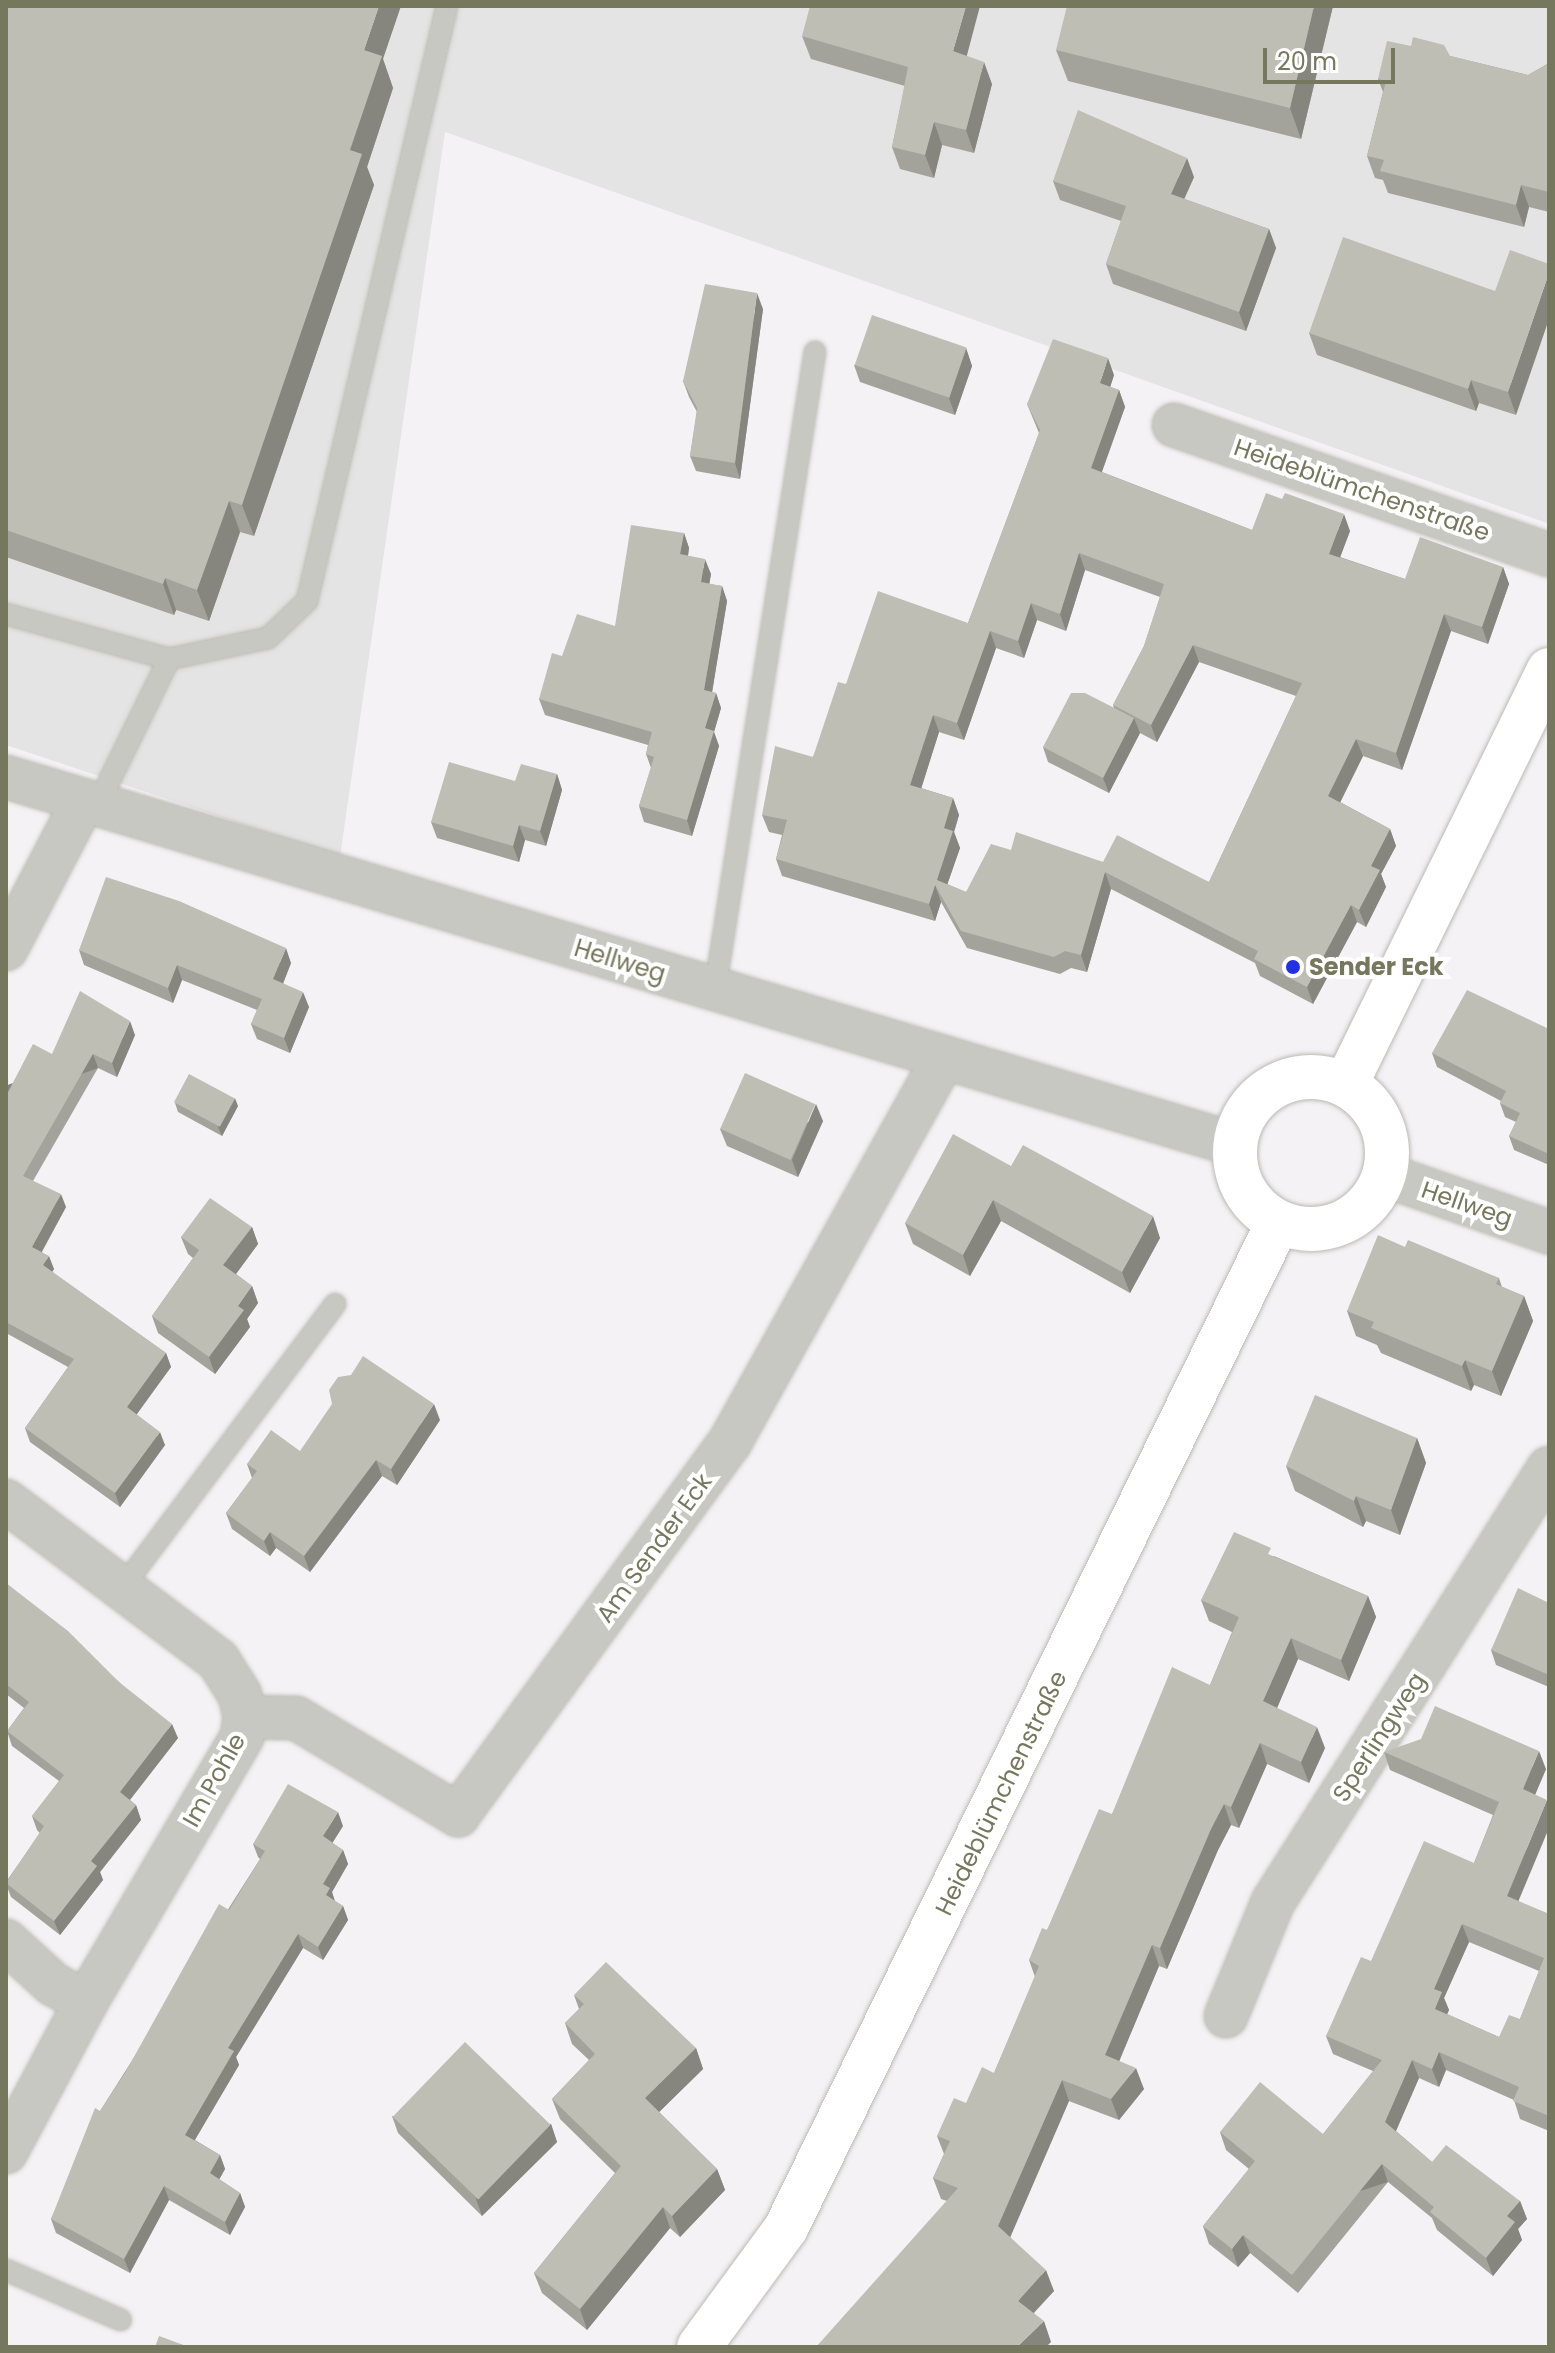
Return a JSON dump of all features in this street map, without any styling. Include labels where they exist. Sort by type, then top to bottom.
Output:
[{"type":"street","name":"Heideblümchenstraße","points":[[1174,425],[1549,555]]},
{"type":"street","points":[[1346,1084],[1549,670]]},
{"type":"street","name":"Hellweg","points":[[6,777],[1234,1144]]},
{"type":"street","points":[[6,949],[90,804]]},
{"type":"street","name":"Am Sender Eck","points":[[245,1717],[296,1718],[458,1815],[730,1442],[944,1058]]},
{"type":"street","points":[[1298,1077],[1346,1084],[1367,1100],[1382,1123],[1388,1149],[1385,1175],[1372,1199],[1354,1217],[1330,1228],[1304,1230],[1278,1223],[1244,1191],[1234,1144],[1248,1110],[1274,1085],[1298,1077]]},
{"type":"street","name":"Hellweg","points":[[1385,1175],[1549,1232]]},
{"type":"street","name":"Heideblümchenstraße","points":[[699,2347],[786,2228],[1278,1223]]},
{"type":"street","name":"Sperlingweg","points":[[1226,2016],[1273,1902],[1549,1468]]},
{"type":"street","name":"Im Pohle","points":[[6,1501],[218,1660],[240,1695],[245,1717],[242,1737],[86,2002],[6,2152]]},
{"type":"street","points":[[6,1941],[53,1984],[86,2002]]},
{"type":"lane","points":[[6,614],[169,659],[268,638],[307,601],[447,6]]},
{"type":"lane","points":[[715,989],[815,352]]},
{"type":"lane","points":[[90,804],[169,659]]},
{"type":"lane","points":[[122,1588],[335,1304]]},
{"type":"lane","points":[[6,2270],[121,2320]]},
{"type":"shaded area","points":[[6,6],[1549,6],[1549,524],[445,132],[340,857],[6,745]]},
{"type":"building","points":[[6,6],[379,6],[364,50],[382,56],[350,150],[362,154],[242,505],[229,501],[197,590],[165,578],[163,584],[6,530]]},
{"type":"building","points":[[810,6],[966,6],[953,51],[984,62],[966,130],[934,122],[925,155],[892,147],[908,67],[802,36]]},
{"type":"building","points":[[1067,6],[1314,6],[1290,108],[1056,50]]},
{"type":"building","points":[[1413,37],[1444,45],[1450,56],[1528,75],[1549,63],[1549,192],[1521,185],[1516,205],[1380,171],[1384,160],[1367,156],[1386,81],[1378,79],[1387,41],[1411,46]]},
{"type":"building","points":[[1078,110],[1187,158],[1171,194],[1269,229],[1239,312],[1106,264],[1126,206],[1053,181]]},
{"type":"building","points":[[1343,237],[1495,291],[1510,250],[1549,264],[1549,273],[1508,392],[1471,380],[1468,389],[1309,333]]},
{"type":"building","points":[[705,284],[757,293],[735,463],[690,456],[697,408],[683,381]]},
{"type":"building","points":[[872,315],[967,348],[949,398],[855,365]]},
{"type":"building","points":[[1053,339],[1108,358],[1100,383],[1119,390],[1091,468],[1252,530],[1266,493],[1282,499],[1285,493],[1344,514],[1329,554],[1405,579],[1420,537],[1503,567],[1482,627],[1444,614],[1396,753],[1356,739],[1328,796],[1390,829],[1371,866],[1380,870],[1359,910],[1351,905],[1307,987],[1254,959],[1258,951],[1105,872],[1081,955],[1065,951],[1054,957],[961,931],[935,885],[929,904],[776,859],[787,820],[762,815],[775,746],[813,757],[838,682],[846,684],[878,591],[968,623],[1040,430],[1027,404]],"holes":[[[1079,553],[1164,584],[1144,646],[1113,705],[1151,725],[1193,645],[1302,683],[1209,882],[1117,835],[1103,862],[1016,832],[1011,850],[991,844],[966,892],[937,880],[953,831],[944,828],[953,798],[910,785],[933,715],[957,723],[990,631],[1018,641],[1031,603],[1060,614]]]},
{"type":"building","points":[[631,525],[684,533],[680,554],[705,559],[701,582],[722,586],[704,690],[716,693],[705,728],[714,731],[687,820],[639,806],[654,757],[646,754],[652,732],[539,699],[552,653],[562,656],[577,614],[615,626]]},
{"type":"building","points":[[1071,693],[1085,693],[1134,718],[1103,778],[1043,747]]},
{"type":"building","points":[[449,762],[515,781],[521,764],[557,774],[540,831],[519,825],[513,846],[431,822]]},
{"type":"building","points":[[106,877],[179,901],[286,948],[273,979],[303,992],[284,1038],[251,1024],[262,999],[177,965],[168,988],[79,950]]},
{"type":"building","points":[[1467,990],[1549,1029],[1549,1154],[1509,1136],[1520,1113],[1500,1103],[1506,1091],[1432,1053]]},
{"type":"building","points":[[80,991],[130,1021],[112,1063],[93,1054],[23,1176],[61,1194],[32,1247],[49,1256],[43,1265],[166,1353],[127,1407],[160,1432],[115,1493],[25,1428],[74,1359],[6,1322],[6,1096],[33,1044],[52,1054]]},
{"type":"building","points":[[745,1073],[815,1104],[791,1160],[720,1129]]},
{"type":"building","points":[[189,1074],[235,1098],[220,1127],[174,1102]]},
{"type":"building","points":[[953,1134],[1011,1166],[1023,1145],[1153,1216],[1122,1272],[993,1200],[963,1255],[905,1223]]},
{"type":"building","points":[[210,1198],[252,1227],[223,1265],[252,1286],[238,1306],[244,1310],[209,1357],[152,1316],[199,1250],[181,1237]]},
{"type":"building","points":[[1378,1235],[1405,1247],[1408,1240],[1499,1278],[1496,1284],[1524,1296],[1492,1371],[1465,1360],[1462,1366],[1371,1328],[1374,1322],[1347,1311]]},
{"type":"building","points":[[363,1356],[434,1404],[391,1469],[376,1460],[304,1556],[270,1532],[264,1541],[226,1513],[257,1471],[247,1464],[271,1430],[300,1451],[332,1404],[329,1390],[338,1377],[351,1375]]},
{"type":"building","points":[[1315,1395],[1417,1438],[1391,1510],[1356,1496],[1354,1501],[1286,1466]]},
{"type":"building","points":[[1234,1532],[1271,1548],[1268,1554],[1368,1596],[1341,1660],[1291,1638],[1263,1701],[1317,1727],[1301,1762],[1260,1743],[1231,1807],[1224,1804],[1160,1948],[1152,1945],[1105,2055],[1136,2068],[1111,2099],[1062,2080],[998,2226],[1046,2270],[1018,2301],[1044,2321],[1017,2347],[816,2347],[958,2188],[933,2178],[950,2141],[937,2136],[954,2098],[966,2103],[982,2067],[994,2073],[1039,1966],[1029,1960],[1042,1928],[1047,1930],[1099,1809],[1112,1814],[1172,1667],[1210,1685],[1239,1617],[1201,1600]]},
{"type":"building","points":[[6,1583],[68,1631],[119,1682],[172,1724],[120,1792],[136,1805],[91,1861],[97,1866],[54,1921],[6,1883],[44,1826],[32,1816],[64,1775],[7,1731],[29,1702],[6,1684]]},
{"type":"building","points":[[1518,1588],[1549,1603],[1549,1675],[1491,1650]]},
{"type":"building","points":[[1435,1706],[1539,1751],[1523,1789],[1547,1800],[1507,1896],[1549,1914],[1549,2116],[1513,2101],[1519,2087],[1439,2052],[1432,2069],[1412,2060],[1385,2122],[1432,2162],[1446,2145],[1520,2201],[1507,2216],[1515,2222],[1486,2258],[1430,2212],[1434,2207],[1382,2164],[1292,2275],[1243,2235],[1232,2249],[1203,2226],[1255,2161],[1220,2132],[1260,2082],[1323,2134],[1382,2060],[1326,2036],[1361,1957],[1371,1961],[1424,1841],[1474,1863],[1499,1802],[1384,1752],[1421,1739]],"holes":[[[1462,1924],[1544,1958],[1520,2019],[1509,2015],[1499,2037],[1435,2009],[1442,1992],[1434,1989]]]},
{"type":"building","points":[[288,1784],[338,1812],[323,1836],[343,1850],[323,1884],[330,1888],[326,1895],[343,1906],[318,1947],[298,1934],[228,2048],[234,2051],[185,2135],[220,2155],[210,2173],[240,2193],[225,2222],[164,2186],[124,2259],[51,2219],[95,2108],[100,2111],[125,2073],[219,1904],[229,1910],[265,1851],[253,1844]]},
{"type":"building","points":[[606,1962],[696,2048],[645,2098],[717,2169],[672,2216],[663,2207],[580,2309],[534,2273],[621,2166],[552,2099],[595,2054],[565,2023],[584,2004],[574,1995]]},
{"type":"building","points":[[465,2042],[551,2125],[478,2199],[393,2117]]},
{"type":"building","points":[[159,2336],[189,2347],[155,2347]]},
{"type":"place","name":"Sender Eck","points":[[1293,967]]}]
